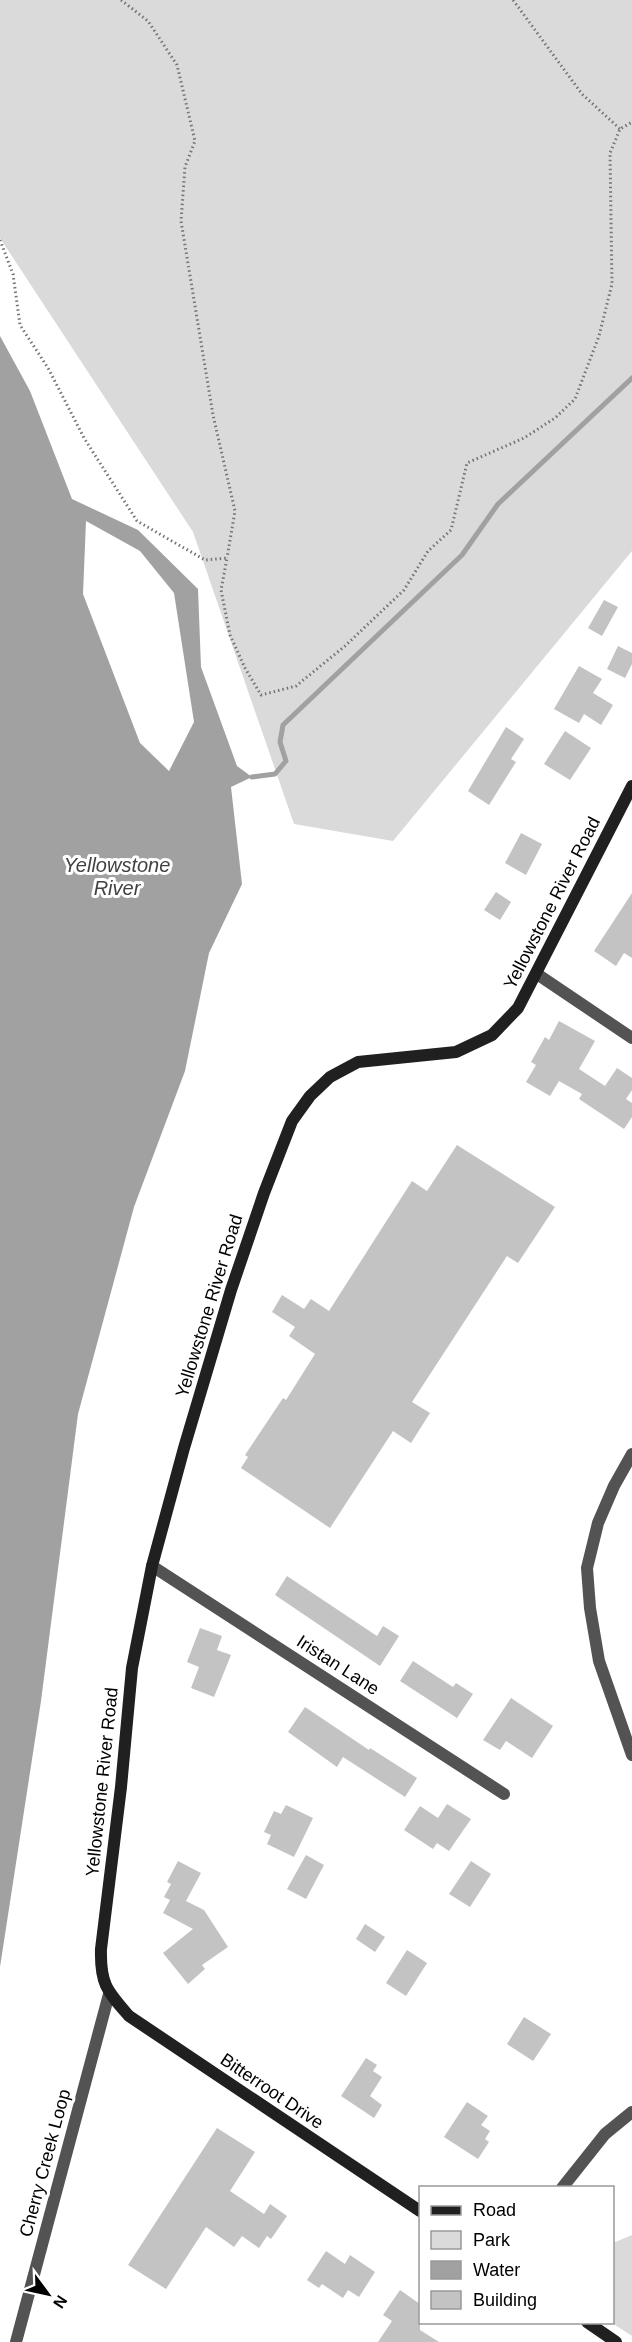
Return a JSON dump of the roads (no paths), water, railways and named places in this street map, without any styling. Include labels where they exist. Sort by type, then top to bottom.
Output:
[{"type":"street","name":"Yellowstone River Road","points":[[109,1994],[100,1973],[101,1949],[121,1787],[132,1668],[152,1566],[231,1290],[264,1193],[292,1121],[310,1096],[330,1077],[358,1062],[456,1052],[492,1035],[518,1008],[537,975],[628,806],[632,786]]},
{"type":"street","points":[[537,975],[632,1038]]},
{"type":"street","points":[[632,1454],[597,1523],[586,1568],[599,1661],[632,1755]]},
{"type":"street","name":"Iristan Lane","points":[[152,1566],[504,1794]]},
{"type":"street","name":"Bitterroot Drive","points":[[109,1994],[129,2016],[419,2210]]},
{"type":"street","name":"Cherry Creek Loop","points":[[16,2342],[109,1994]]},
{"type":"street","points":[[563,2186],[605,2134],[632,2112]]},
{"type":"street","points":[[590,2324],[616,2342]]},
{"type":"water","name":"Yellowstone River","points":[[0,336],[30,391],[72,499],[138,530],[198,589],[201,667],[237,766],[252,777],[231,787],[242,884],[209,953],[185,1071],[134,1207],[78,1414],[41,1701],[0,1967]],"holes":[[[86,521],[140,551],[174,593],[194,722],[169,771],[140,743],[83,594]]]},
{"type":"waterway","points":[[252,777],[275,774],[286,761],[280,742],[283,725],[462,555],[498,504],[632,378]]}]
